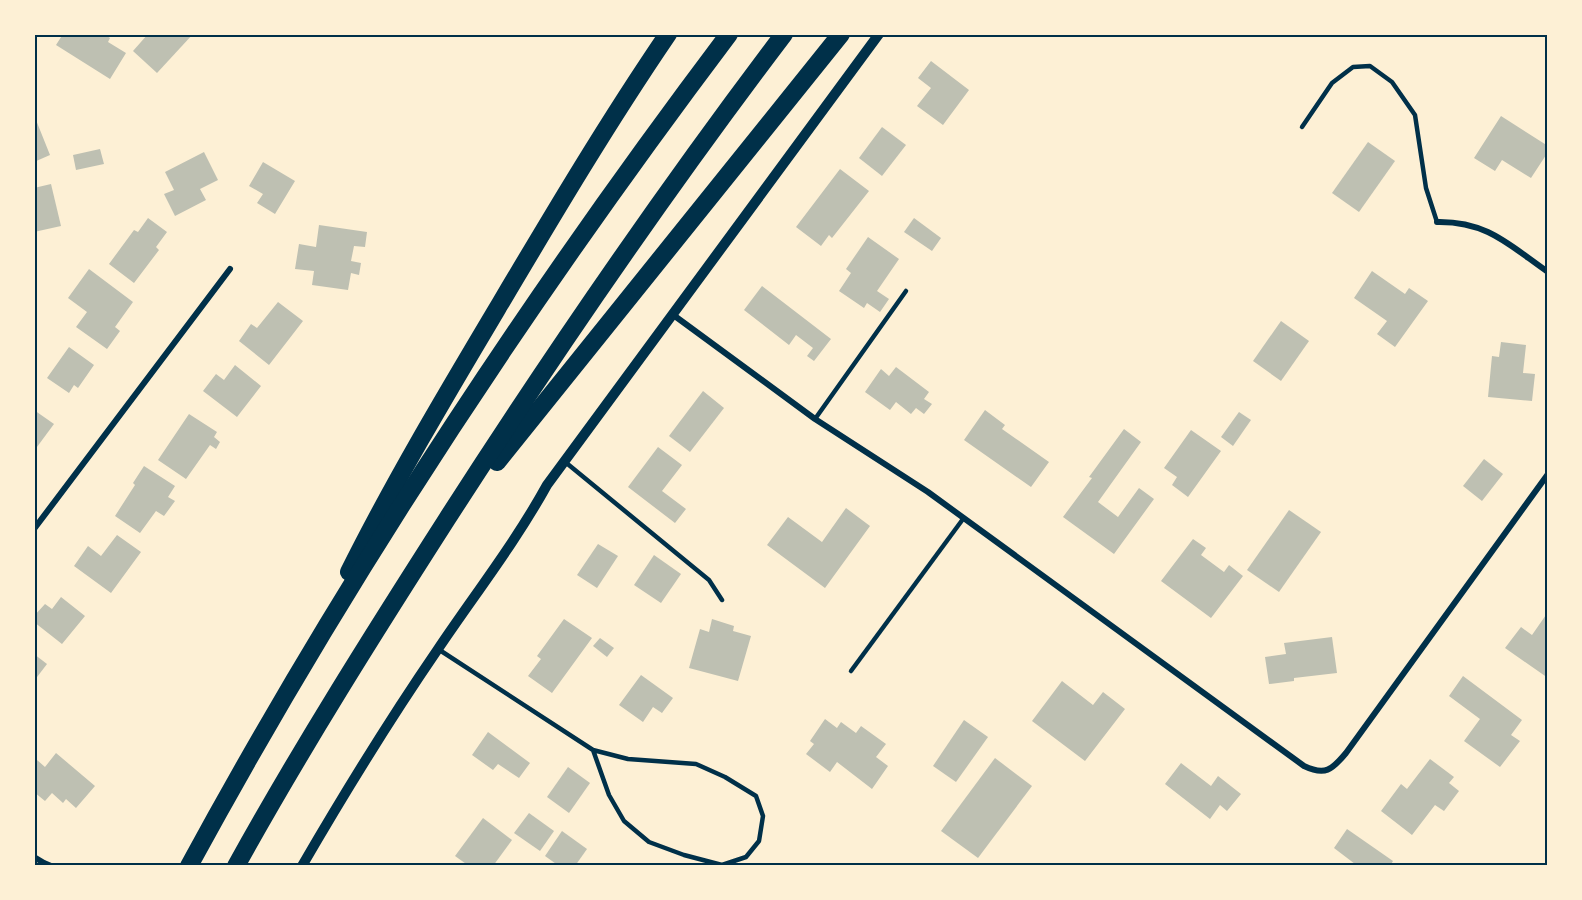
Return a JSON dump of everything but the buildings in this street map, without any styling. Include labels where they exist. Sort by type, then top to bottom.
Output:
[{"type":"highway","points":[[310,656],[371,528],[439,405],[590,152],[668,34]]},
{"type":"highway","points":[[189,866],[310,656],[435,454],[500,355],[630,168],[729,34]]},
{"type":"highway","points":[[236,866],[399,593],[520,406],[674,183],[784,34]]},
{"type":"highway","points":[[399,593],[517,435],[841,34]]},
{"type":"street","points":[[302,866],[339,802],[438,649],[525,524],[564,460],[879,34]]},
{"type":"street","points":[[1437,222],[1457,222],[1494,234],[1548,272]]},
{"type":"street","points":[[34,529],[230,268]]},
{"type":"street","points":[[672,314],[815,419],[928,492],[1305,766],[1317,771],[1324,771],[1336,764],[1346,753],[1548,474]]},
{"type":"street","points":[[34,857],[51,866]]},
{"type":"lane","points":[[1302,127],[1332,83],[1353,67],[1370,66],[1392,82],[1414,115],[1426,188],[1437,222]]},
{"type":"lane","points":[[815,419],[906,291]]},
{"type":"lane","points":[[564,460],[709,580],[722,600]]},
{"type":"lane","points":[[851,671],[963,519]]},
{"type":"lane","points":[[438,649],[593,750],[628,759],[696,764],[756,796],[763,816],[759,841],[746,857],[722,865],[684,855],[649,842],[624,821],[609,795],[593,750]]}]
